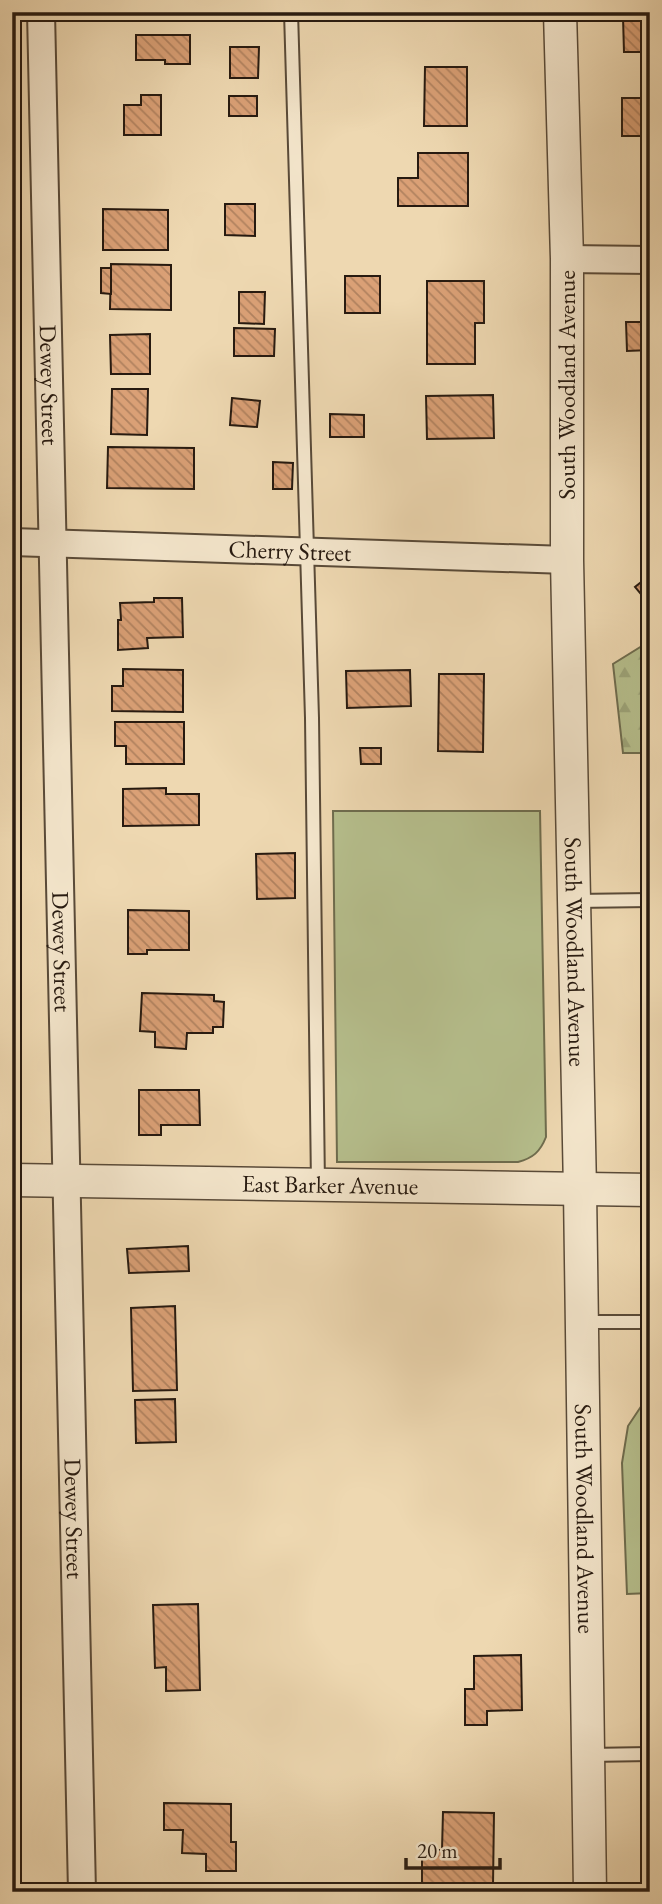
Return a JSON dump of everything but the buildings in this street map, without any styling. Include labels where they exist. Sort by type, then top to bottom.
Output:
[{"type":"street","name":"Dewey Street","points":[[41,12],[82,1892]]},
{"type":"street","name":"South Woodland Avenue","points":[[560,12],[567,259],[567,560],[580,1190],[590,1892]]},
{"type":"street","points":[[567,259],[650,260]]},
{"type":"street","name":"Cherry Street","points":[[12,542],[567,560]]},
{"type":"street","name":"East Barker Avenue","points":[[12,1180],[650,1190]]},
{"type":"lane","points":[[291,12],[308,551],[318,1185]]},
{"type":"lane","points":[[574,901],[650,900]]},
{"type":"lane","points":[[582,1322],[650,1322]]},
{"type":"lane","points":[[588,1755],[650,1754]]},
{"type":"green space","points":[[650,641],[650,753],[623,753],[613,664]]},
{"type":"green space","points":[[333,811],[540,811],[546,1137],[541,1147],[528,1159],[518,1162],[337,1162]]},
{"type":"green space","points":[[650,1393],[650,1593],[627,1594],[622,1463],[628,1426]]}]
